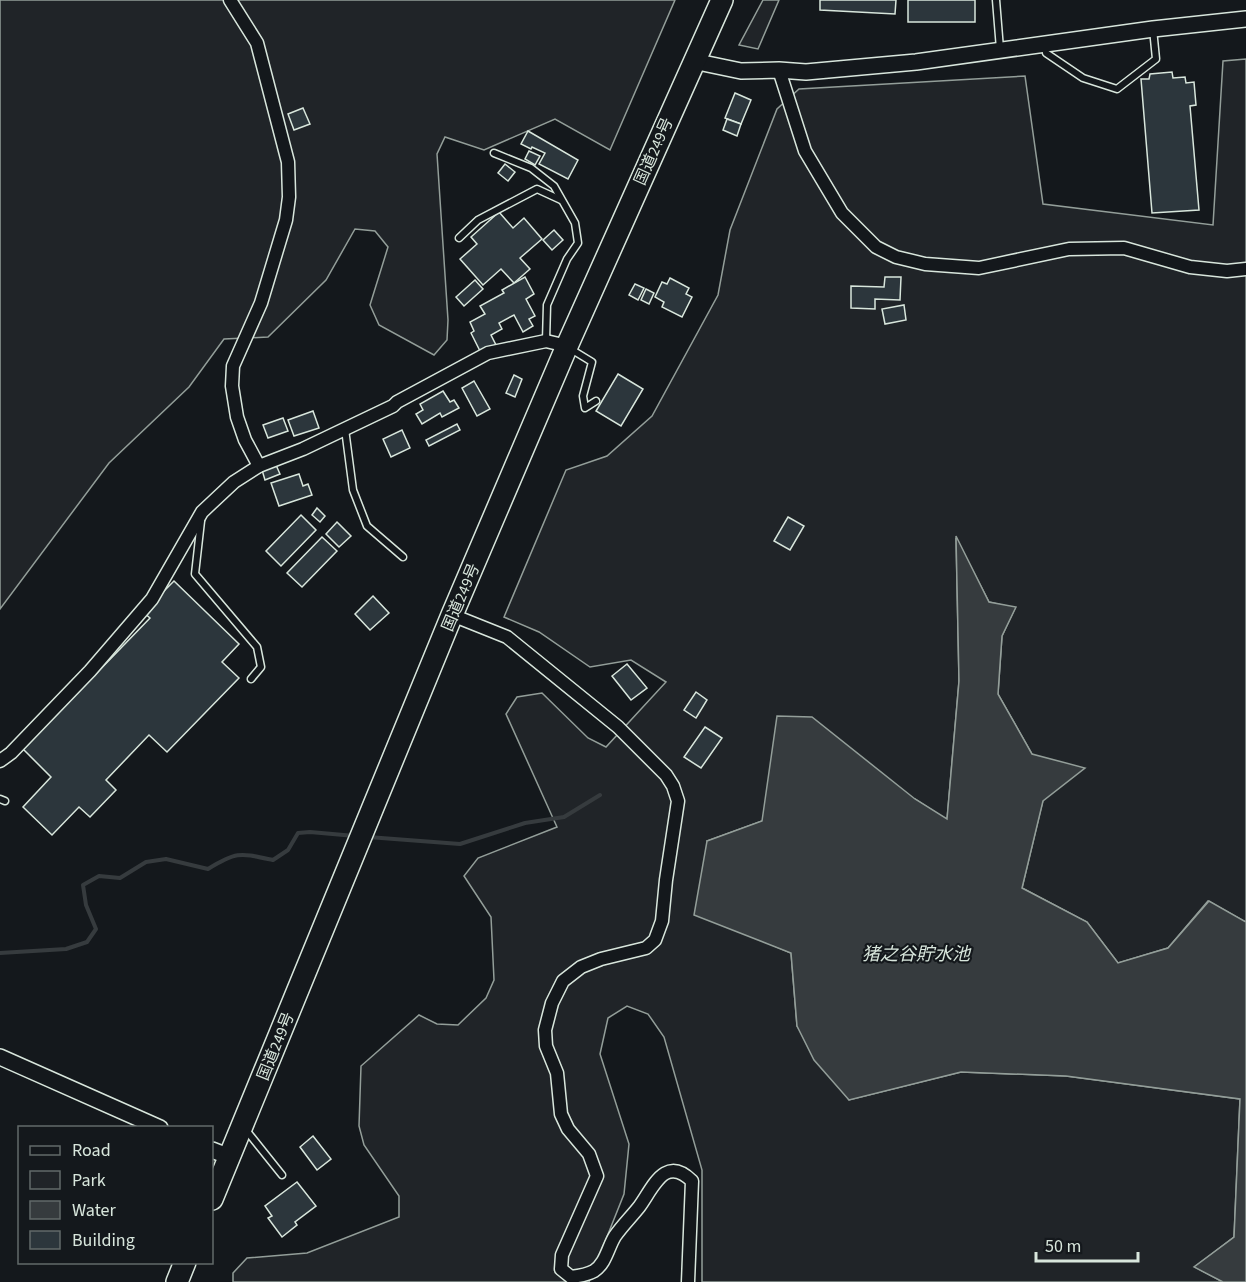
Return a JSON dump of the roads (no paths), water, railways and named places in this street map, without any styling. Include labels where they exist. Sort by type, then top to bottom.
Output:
[{"type":"highway","name":"国道249号","points":[[213,1193],[220,1153],[242,1125],[452,615],[556,344],[693,61],[718,1]]},
{"type":"highway","points":[[177,1282],[185,1264]]},
{"type":"street","points":[[230,0],[257,44],[288,162],[289,197],[286,220],[261,303],[233,366],[232,386],[237,417],[245,440],[259,466]]},
{"type":"street","points":[[693,61],[741,71],[806,72],[916,62],[1153,29],[1246,19]]},
{"type":"street","points":[[779,70],[805,151],[842,213],[876,247],[896,257],[925,264],[978,268],[1069,249],[1124,248],[1190,267],[1227,271],[1246,269]]},
{"type":"street","points":[[0,761],[11,753],[90,671],[152,600],[202,512],[234,482],[259,466],[303,449],[393,406],[488,353],[556,344]]},
{"type":"street","points":[[452,615],[507,637],[618,727],[666,775],[673,786],[678,801],[662,921],[655,940],[646,948],[600,959],[581,967],[562,981],[552,1003],[545,1030],[546,1046],[557,1074],[561,1114],[568,1129],[589,1154],[597,1176],[562,1255],[561,1269],[571,1277],[595,1270],[605,1259],[615,1236],[640,1205],[651,1185],[666,1173],[675,1170],[692,1181],[688,1282]]},
{"type":"street","points":[[0,1057],[155,1126]]},
{"type":"lane","points":[[996,0],[1000,50]]},
{"type":"lane","points":[[1045,44],[1046,53],[1083,78],[1117,89],[1156,59],[1153,29]]},
{"type":"lane","points":[[494,153],[531,168],[554,186],[575,223],[578,243],[567,259],[547,305],[556,344],[592,362],[583,396],[585,408],[596,401]]},
{"type":"lane","points":[[459,238],[478,220],[537,189],[562,201]]},
{"type":"lane","points":[[345,429],[353,490],[367,526],[403,557]]},
{"type":"lane","points":[[202,512],[195,574],[257,647],[261,667],[251,679]]},
{"type":"lane","points":[[242,1125],[282,1175]]},
{"type":"water","name":"猪之谷貯水池","points":[[956,536],[989,602],[1016,607],[1002,636],[998,694],[1032,754],[1085,768],[1043,801],[1022,888],[1087,922],[1118,963],[1168,948],[1209,901],[1246,922],[1246,1282],[1223,1282],[1194,1267],[1234,1237],[1240,1099],[1066,1076],[961,1072],[849,1100],[814,1060],[797,1026],[791,953],[694,915],[707,841],[762,821],[777,716],[812,717],[915,799],[947,819],[959,681]]},
{"type":"waterway","points":[[368,837],[460,844],[525,823],[564,817],[600,795]]},
{"type":"waterway","points":[[0,953],[66,949],[87,942],[96,929],[86,905],[83,885],[99,876],[120,878],[146,862],[166,859],[208,869],[239,855],[273,860],[288,850],[298,833],[355,836]]}]
